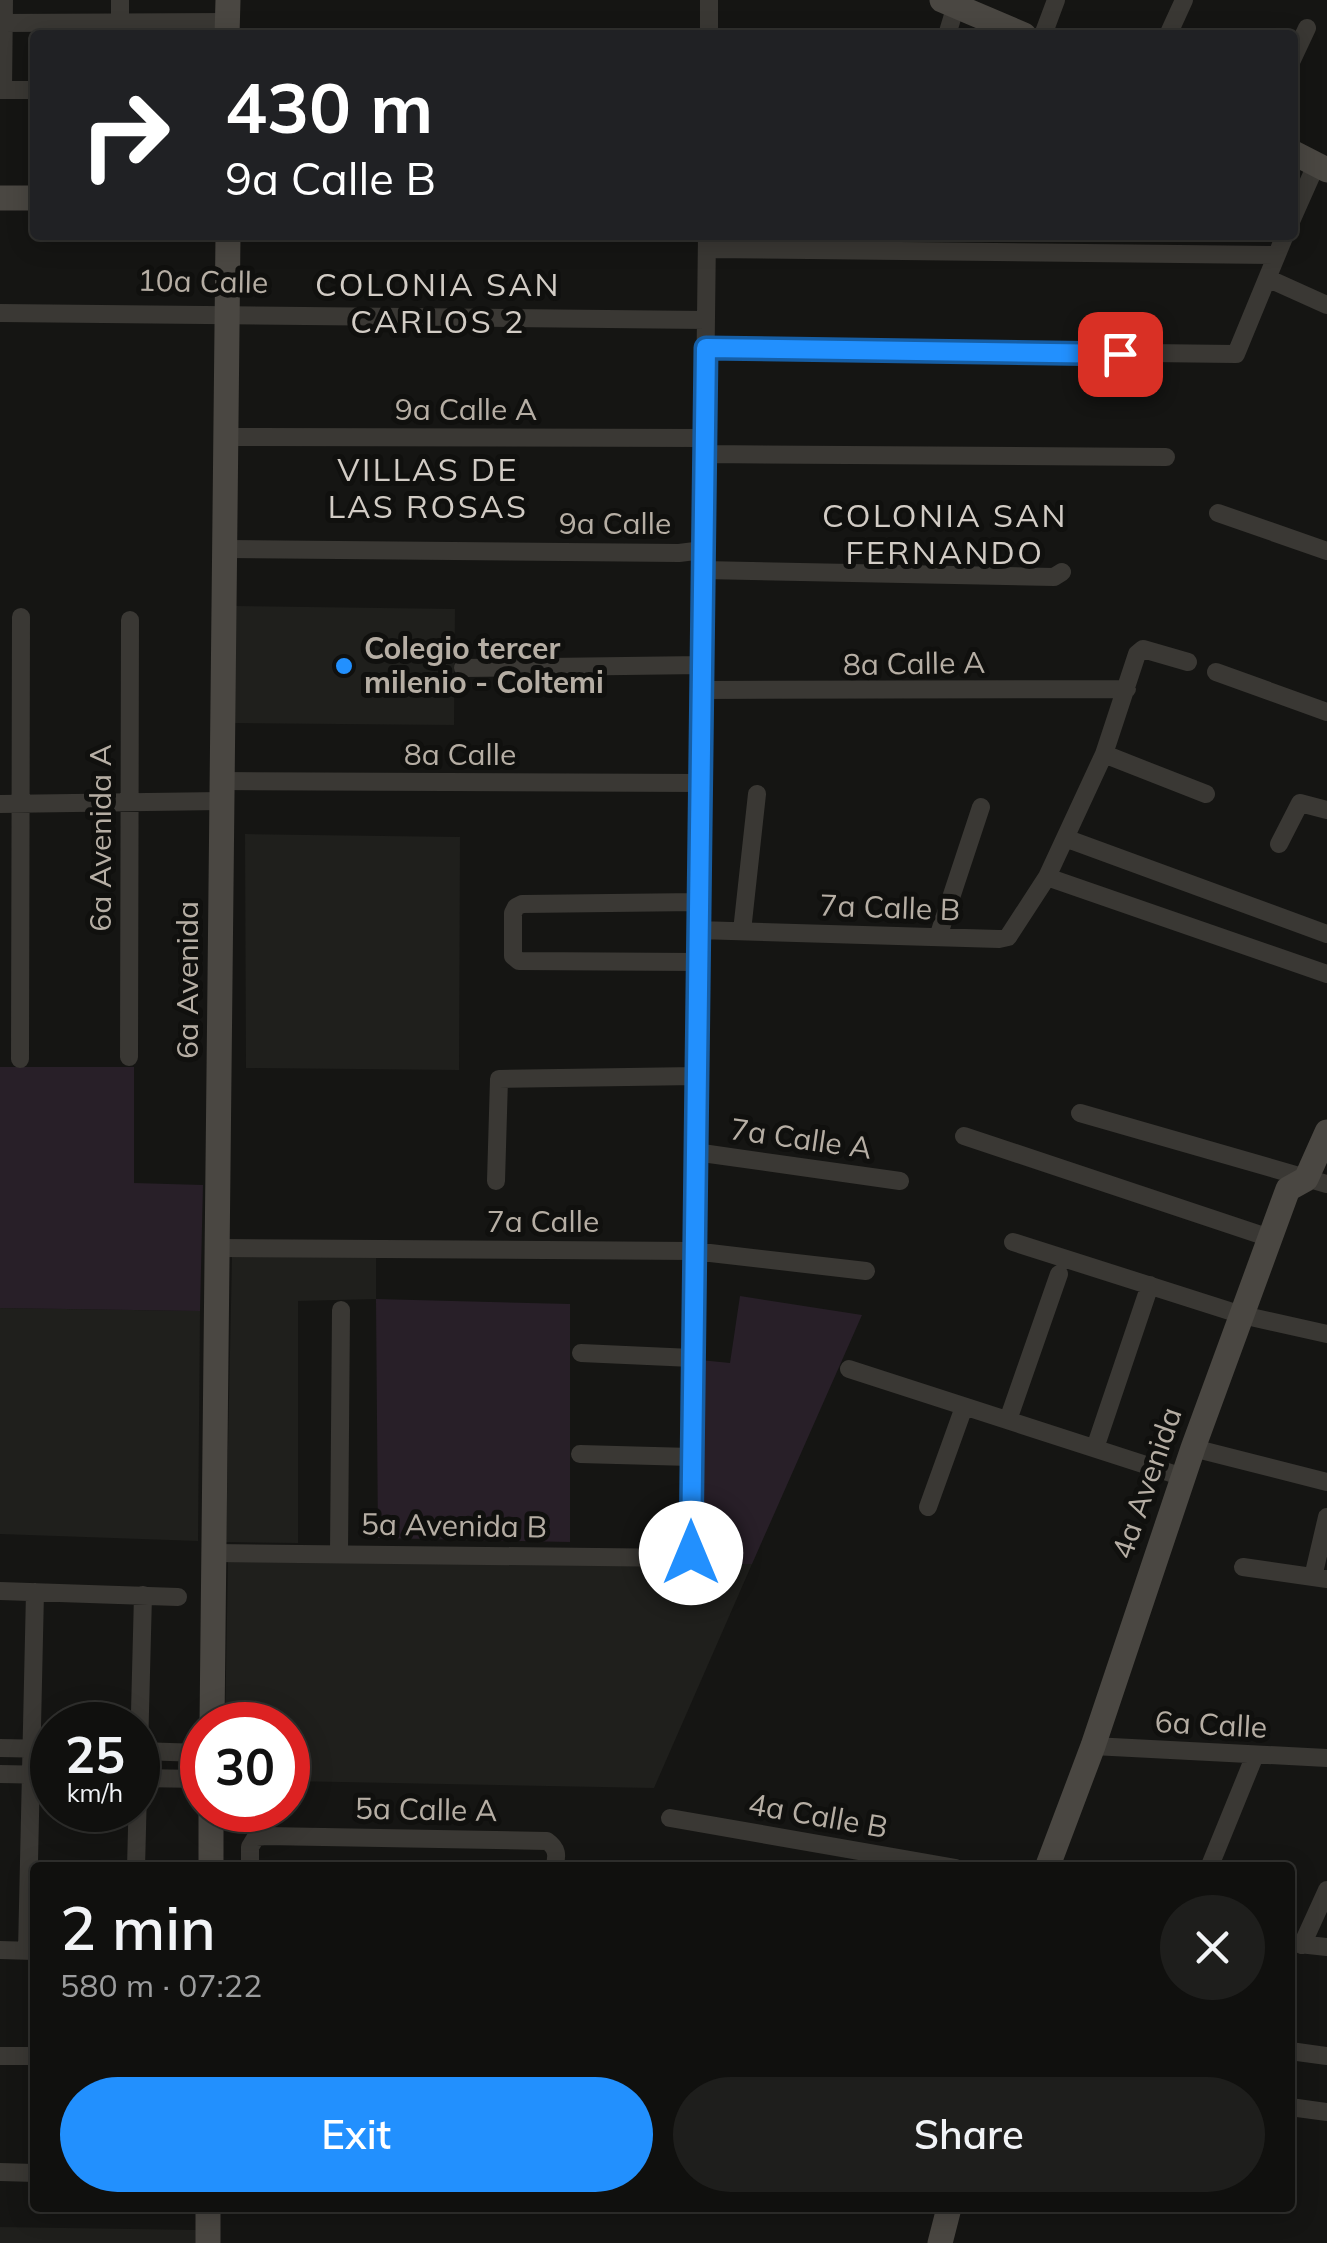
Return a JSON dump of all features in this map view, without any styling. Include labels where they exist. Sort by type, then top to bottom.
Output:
[{"type":"street","points":[[4,0],[1,90],[30,90]]},
{"type":"street","points":[[120,0],[120,23]]},
{"type":"street","points":[[709,0],[710,30]]},
{"type":"street","points":[[1046,30],[1056,0]]},
{"type":"street","points":[[1170,30],[1184,0]]},
{"type":"street","points":[[947,30],[949,3],[1012,30]]},
{"type":"street","points":[[2,23],[227,19]]},
{"type":"street","points":[[1298,47],[1307,28]]},
{"type":"street","points":[[1298,193],[1306,160]]},
{"type":"street","points":[[0,198],[30,198]]},
{"type":"street","name":"6a Avenida","points":[[212,1702],[228,240]]},
{"type":"street","points":[[706,348],[1232,355],[1239,351],[1283,240]]},
{"type":"street","points":[[580,1454],[691,1457],[707,242],[1276,255]]},
{"type":"street","points":[[1269,279],[1327,306]]},
{"type":"street","name":"10a Calle","points":[[0,313],[706,320]]},
{"type":"street","name":"9a Calle A","points":[[227,437],[1166,457]]},
{"type":"street","points":[[1218,512],[1327,550]]},
{"type":"street","name":"9a Calle","points":[[227,549],[703,550]]},
{"type":"street","name":"9a Calle","points":[[703,570],[1054,577],[1062,572]]},
{"type":"street","points":[[20,1059],[21,617]]},
{"type":"street","name":"6a Avenida A","points":[[129,1057],[130,620]]},
{"type":"street","points":[[1188,662],[1143,649],[1137,654],[1104,754],[1046,876],[1327,974]]},
{"type":"street","points":[[463,668],[702,665]]},
{"type":"street","points":[[1216,672],[1327,712]]},
{"type":"street","name":"8a Calle A","points":[[701,690],[1127,689]]},
{"type":"street","points":[[1104,754],[1206,794]]},
{"type":"street","name":"8a Calle","points":[[0,804],[129,805],[221,791],[700,784]]},
{"type":"street","points":[[742,931],[757,794]]},
{"type":"street","points":[[1279,844],[1300,803],[1327,810]]},
{"type":"street","points":[[938,938],[981,806]]},
{"type":"street","points":[[1064,838],[1327,934]]},
{"type":"street","name":"7a Calle B","points":[[698,930],[1008,937],[1046,876]]},
{"type":"street","points":[[698,902],[522,904],[513,914],[513,956],[519,962],[698,962]]},
{"type":"street","points":[[496,1182],[499,1079],[696,1076]]},
{"type":"street","points":[[1080,1113],[1316,1181]]},
{"type":"street","name":"4a Avenida","points":[[1048,1862],[1093,1746],[1192,1448],[1288,1189],[1316,1181],[1327,1132]]},
{"type":"street","points":[[964,1136],[1270,1238]]},
{"type":"street","name":"7a Calle A","points":[[695,1152],[900,1181]]},
{"type":"street","points":[[1012,1242],[1242,1315],[1327,1334]]},
{"type":"street","name":"7a Calle","points":[[219,1248],[692,1251],[866,1271]]},
{"type":"street","points":[[1008,1420],[1059,1274]]},
{"type":"street","points":[[1094,1448],[1150,1285]]},
{"type":"street","points":[[340,1310],[340,1552]]},
{"type":"street","points":[[582,1354],[692,1358]]},
{"type":"street","points":[[849,1369],[1182,1478]]},
{"type":"street","points":[[928,1507],[964,1407]]},
{"type":"street","points":[[1192,1448],[1327,1482]]},
{"type":"street","name":"5a Avenida B","points":[[214,1552],[686,1558],[691,1553],[691,1457]]},
{"type":"street","points":[[1243,1567],[1320,1578],[1327,1517]]},
{"type":"street","points":[[0,1590],[178,1597]]},
{"type":"street","points":[[33,1702],[35,1592]]},
{"type":"street","points":[[140,1702],[143,1596]]},
{"type":"street","name":"6a Calle","points":[[1093,1746],[1327,1758]]},
{"type":"street","points":[[0,1748],[30,1749]]},
{"type":"street","points":[[1212,1862],[1255,1755]]},
{"type":"street","points":[[0,1774],[30,1775]]},
{"type":"street","name":"4a Calle B","points":[[670,1818],[922,1862]]},
{"type":"street","points":[[31,1832],[31,1862]]},
{"type":"street","points":[[136,1862],[137,1832]]},
{"type":"street","points":[[210,1862],[211,1832]]},
{"type":"street","name":"5a Calle A","points":[[250,1862],[250,1847],[256,1837],[266,1836],[546,1841],[554,1846],[555,1862]]},
{"type":"street","points":[[1327,1890],[1296,1944],[1327,1948]]},
{"type":"street","points":[[0,1950],[30,1951]]},
{"type":"street","points":[[1295,2053],[1327,2056]]},
{"type":"street","points":[[0,2056],[30,2056]]},
{"type":"street","points":[[1295,2108],[1327,2112]]},
{"type":"street","points":[[0,2172],[30,2174]]},
{"type":"street","points":[[208,2212],[208,2243]]},
{"type":"street","points":[[940,2243],[948,2212]]},
{"type":"shaded area","name":"Colegio tercer milenio - Coltemi","points":[[235,606],[455,609],[454,725],[234,723]]},
{"type":"shaded area","points":[[245,834],[460,837],[459,1070],[246,1068]]},
{"type":"shaded area","points":[[0,1067],[134,1067],[134,1183],[203,1185],[200,1311],[0,1308]]},
{"type":"shaded area","points":[[376,1256],[376,1299],[298,1301],[298,1543],[226,1542],[232,1257]]},
{"type":"shaded area","points":[[740,1296],[862,1315],[752,1564],[695,1564],[700,1360],[730,1363]]},
{"type":"shaded area","points":[[376,1299],[570,1304],[570,1542],[378,1538]]},
{"type":"shaded area","points":[[0,1308],[200,1311],[198,1541],[0,1534]]},
{"type":"shaded area","points":[[228,1562],[752,1564],[654,1788],[310,1781],[310,1702],[225,1702]]},
{"type":"shaded area","points":[[0,2227],[197,2230],[197,2243],[0,2243]]},
{"type":"place","name":"Colegio tercer milenio - Coltemi","points":[[344,666]]},
{"type":"district","name":"COLONIA SAN CARLOS 2","points":[[438,304]]},
{"type":"district","name":"VILLAS DE LAS ROSAS","points":[[428,488]]},
{"type":"district","name":"COLONIA SAN FERNANDO","points":[[945,534]]},
{"type":"route","points":[[691,1553],[706,348],[1120,354]]}]
